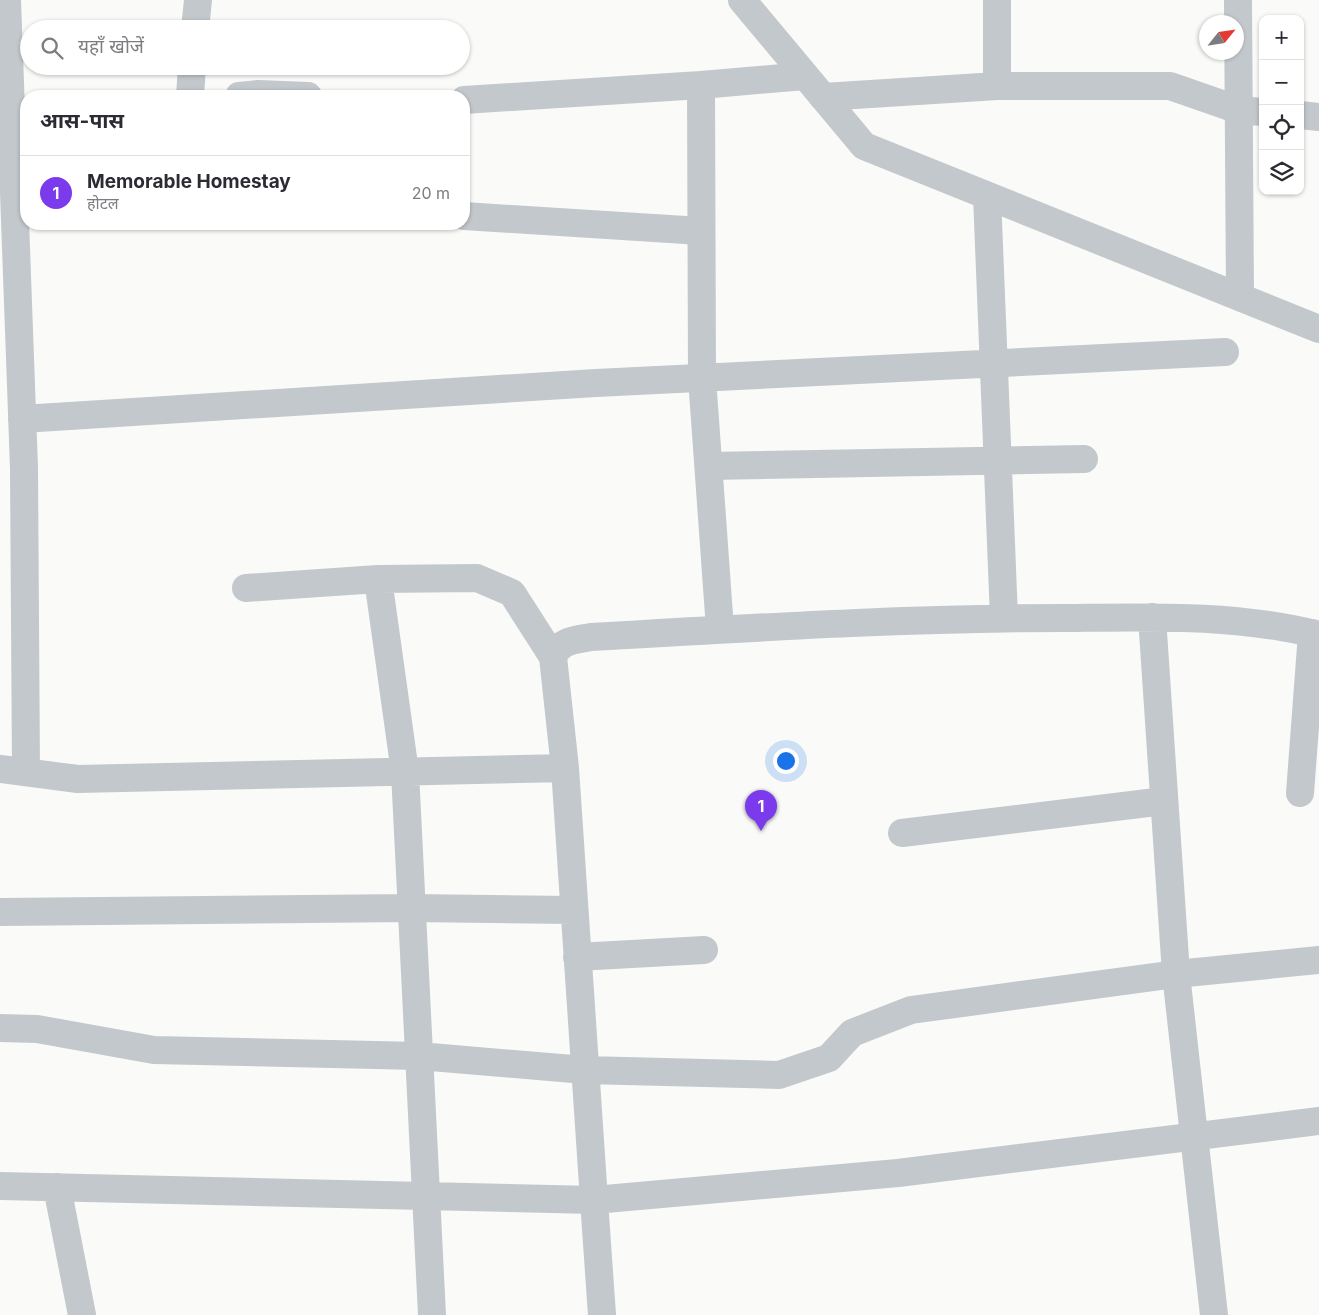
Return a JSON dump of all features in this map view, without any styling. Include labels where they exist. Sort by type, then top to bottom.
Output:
[{"type":"street","points":[[7,0],[7,209],[22,419],[13,771],[78,778],[565,768]]},
{"type":"street","points":[[197,20],[198,0]]},
{"type":"street","points":[[742,0],[864,146],[1319,329]]},
{"type":"street","points":[[997,0],[997,86]]},
{"type":"street","points":[[1238,0],[1251,111],[1240,297]]},
{"type":"street","points":[[190,90],[191,75]]},
{"type":"street","points":[[470,100],[701,85],[805,76]]},
{"type":"street","points":[[701,85],[702,378],[720,629]]},
{"type":"street","points":[[823,97],[997,86],[1170,86],[1251,111]]},
{"type":"street","points":[[1304,115],[1319,117]]},
{"type":"street","points":[[988,196],[1004,618]]},
{"type":"street","points":[[470,216],[701,231]]},
{"type":"street","points":[[22,419],[249,403],[1225,352]]},
{"type":"street","points":[[709,466],[1084,459]]},
{"type":"street","points":[[246,588],[378,579],[477,578],[512,593],[553,657],[565,768],[602,1315]]},
{"type":"street","points":[[378,579],[405,772],[432,1315]]},
{"type":"street","points":[[1152,617],[1176,974],[1196,1136],[1214,1315]]},
{"type":"street","points":[[553,657],[557,648],[568,641],[591,637],[720,629],[1004,618],[1152,617],[1237,621],[1315,634],[1300,793]]},
{"type":"street","points":[[902,833],[1164,801]]},
{"type":"street","points":[[0,912],[412,908],[574,910]]},
{"type":"street","points":[[577,957],[704,950]]},
{"type":"street","points":[[0,1028],[37,1028],[154,1050],[419,1056],[585,1070],[778,1075],[829,1058],[852,1033],[911,1010],[1176,974],[1319,960]]},
{"type":"street","points":[[0,1186],[594,1200],[898,1173],[1319,1121]]},
{"type":"street","points":[[57,1187],[82,1315]]},
{"type":"place","name":"Memorable Homestay","points":[[761,831]]}]
